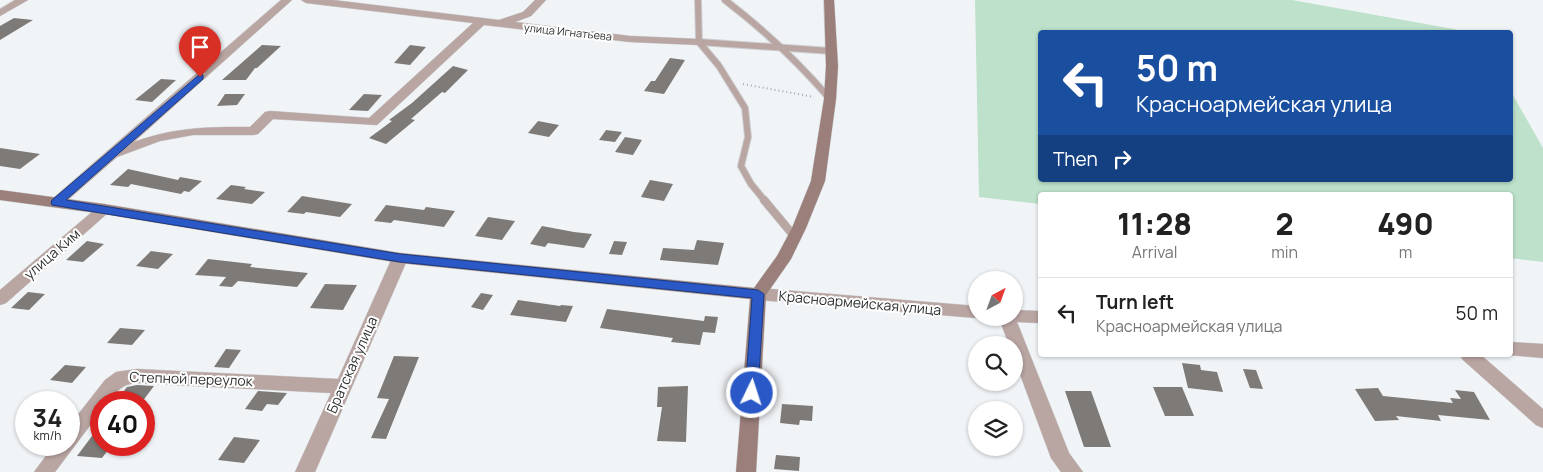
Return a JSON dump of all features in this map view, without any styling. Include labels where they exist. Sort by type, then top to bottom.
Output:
[{"type":"street","points":[[0,12],[23,0]]},
{"type":"street","points":[[56,203],[287,0]]},
{"type":"street","name":"улица Игнатьева","points":[[306,0],[630,39],[699,42]]},
{"type":"street","points":[[497,24],[526,14],[541,0]]},
{"type":"street","points":[[746,472],[758,294],[783,259],[818,181],[830,99],[829,0]]},
{"type":"street","points":[[112,154],[157,138],[193,131],[253,131],[270,115],[372,122],[481,22]]},
{"type":"street","name":"Красноармейская улица","points":[[0,195],[104,209],[400,258],[758,294],[968,311]]},
{"type":"street","name":"улица Ким","points":[[0,299],[104,209]]},
{"type":"street","name":"Братская улица","points":[[305,472],[400,258]]},
{"type":"street","points":[[1023,316],[1038,317]]},
{"type":"street","points":[[1010,326],[1061,458],[1073,472]]},
{"type":"street","points":[[1513,349],[1543,351]]},
{"type":"street","points":[[1471,357],[1543,420]]},
{"type":"street","name":"Степной переулок","points":[[80,426],[111,385],[122,377],[137,376],[342,386]]},
{"type":"street","points":[[44,472],[56,456]]},
{"type":"lane","points":[[698,0],[699,42],[719,66],[744,108],[748,138],[741,166],[751,184],[794,236]]},
{"type":"lane","points":[[726,0],[780,47],[812,78],[830,99]]},
{"type":"lane","name":"улица Игнатьева","points":[[699,42],[831,51]]},
{"type":"path","points":[[729,82],[802,96],[830,99]]},
{"type":"green space","points":[[975,0],[1292,0],[1459,30],[1038,30],[1038,182],[1513,182],[1513,95],[1543,148],[1543,262],[1513,258],[1513,192],[1038,192],[1038,204],[979,197]]},
{"type":"building","points":[[14,18],[33,20],[0,40],[0,26]]},
{"type":"building","points":[[262,45],[281,46],[255,68],[246,80],[222,80]]},
{"type":"building","points":[[410,45],[426,47],[410,65],[394,63]]},
{"type":"building","points":[[670,58],[685,60],[664,94],[644,91],[651,81],[655,81]]},
{"type":"building","points":[[453,66],[468,70],[445,93],[442,92],[411,119],[415,120],[386,144],[369,138],[392,121],[389,120],[412,103]]},
{"type":"building","points":[[161,79],[176,80],[152,102],[135,100]]},
{"type":"building","points":[[225,94],[245,94],[237,105],[217,106]]},
{"type":"building","points":[[364,94],[382,95],[368,111],[349,110]]},
{"type":"building","points":[[538,121],[559,125],[549,137],[528,133]]},
{"type":"building","points":[[606,130],[622,132],[615,142],[599,140]]},
{"type":"building","points":[[625,137],[642,140],[633,155],[615,152]]},
{"type":"building","points":[[0,148],[40,154],[20,169],[0,166]]},
{"type":"building","points":[[128,169],[178,180],[180,177],[202,181],[189,192],[184,191],[181,194],[131,184],[128,187],[110,185]]},
{"type":"building","points":[[650,180],[673,184],[664,201],[641,197]]},
{"type":"building","points":[[231,185],[265,192],[252,204],[216,199]]},
{"type":"building","points":[[302,196],[352,204],[340,217],[306,212],[304,214],[287,212]]},
{"type":"building","points":[[386,205],[424,210],[426,207],[455,211],[444,227],[394,220],[391,223],[374,221]]},
{"type":"building","points":[[488,217],[515,221],[502,240],[475,236]]},
{"type":"building","points":[[542,226],[592,234],[584,248],[548,243],[545,247],[530,244]]},
{"type":"building","points":[[697,240],[724,243],[718,265],[660,260],[663,248],[694,250]]},
{"type":"building","points":[[87,241],[104,244],[83,262],[66,260]]},
{"type":"building","points":[[614,241],[627,242],[622,255],[609,254]]},
{"type":"building","points":[[151,251],[173,254],[158,269],[136,266]]},
{"type":"building","points":[[208,259],[252,264],[250,267],[308,273],[297,287],[238,281],[232,287],[219,286],[226,277],[195,275]]},
{"type":"building","points":[[325,284],[357,285],[343,310],[310,308]]},
{"type":"building","points":[[28,292],[45,294],[29,310],[11,308]]},
{"type":"building","points":[[481,293],[493,295],[483,310],[471,307]]},
{"type":"building","points":[[518,300],[573,306],[566,322],[510,315]]},
{"type":"building","points":[[607,309],[704,321],[705,316],[718,317],[715,333],[703,332],[700,345],[671,342],[673,338],[600,328]]},
{"type":"building","points":[[120,328],[145,330],[132,345],[107,343]]},
{"type":"building","points":[[226,349],[241,350],[229,368],[214,367]]},
{"type":"building","points":[[394,356],[419,357],[386,439],[371,438],[389,399],[377,398]]},
{"type":"building","points":[[1182,363],[1200,365],[1201,370],[1217,372],[1223,392],[1188,388]]},
{"type":"building","points":[[65,365],[86,367],[72,383],[50,380]]},
{"type":"building","points":[[1243,369],[1256,370],[1263,389],[1250,388]]},
{"type":"building","points":[[137,385],[154,386],[150,391],[124,391],[127,387]]},
{"type":"building","points":[[688,386],[686,442],[657,441],[662,407],[657,407],[658,387]]},
{"type":"building","points":[[1153,387],[1182,387],[1194,416],[1165,416]]},
{"type":"building","points":[[1378,388],[1383,396],[1453,403],[1450,398],[1461,399],[1455,390],[1474,392],[1490,420],[1438,415],[1441,421],[1396,416],[1399,420],[1375,421],[1355,389]]},
{"type":"building","points":[[258,391],[287,393],[278,405],[267,404],[262,411],[245,409]]},
{"type":"building","points":[[1065,391],[1091,391],[1111,447],[1084,447]]},
{"type":"building","points":[[782,404],[813,406],[812,421],[800,420],[799,425],[780,423]]},
{"type":"building","points":[[234,437],[260,440],[244,463],[218,460]]},
{"type":"building","points":[[90,439],[90,456],[104,456],[102,458],[77,456],[80,456],[80,452]]},
{"type":"building","points":[[776,455],[800,457],[799,471],[774,469]]},
{"type":"route","points":[[200,77],[56,203],[104,209],[400,258],[758,294],[752,393]]}]
